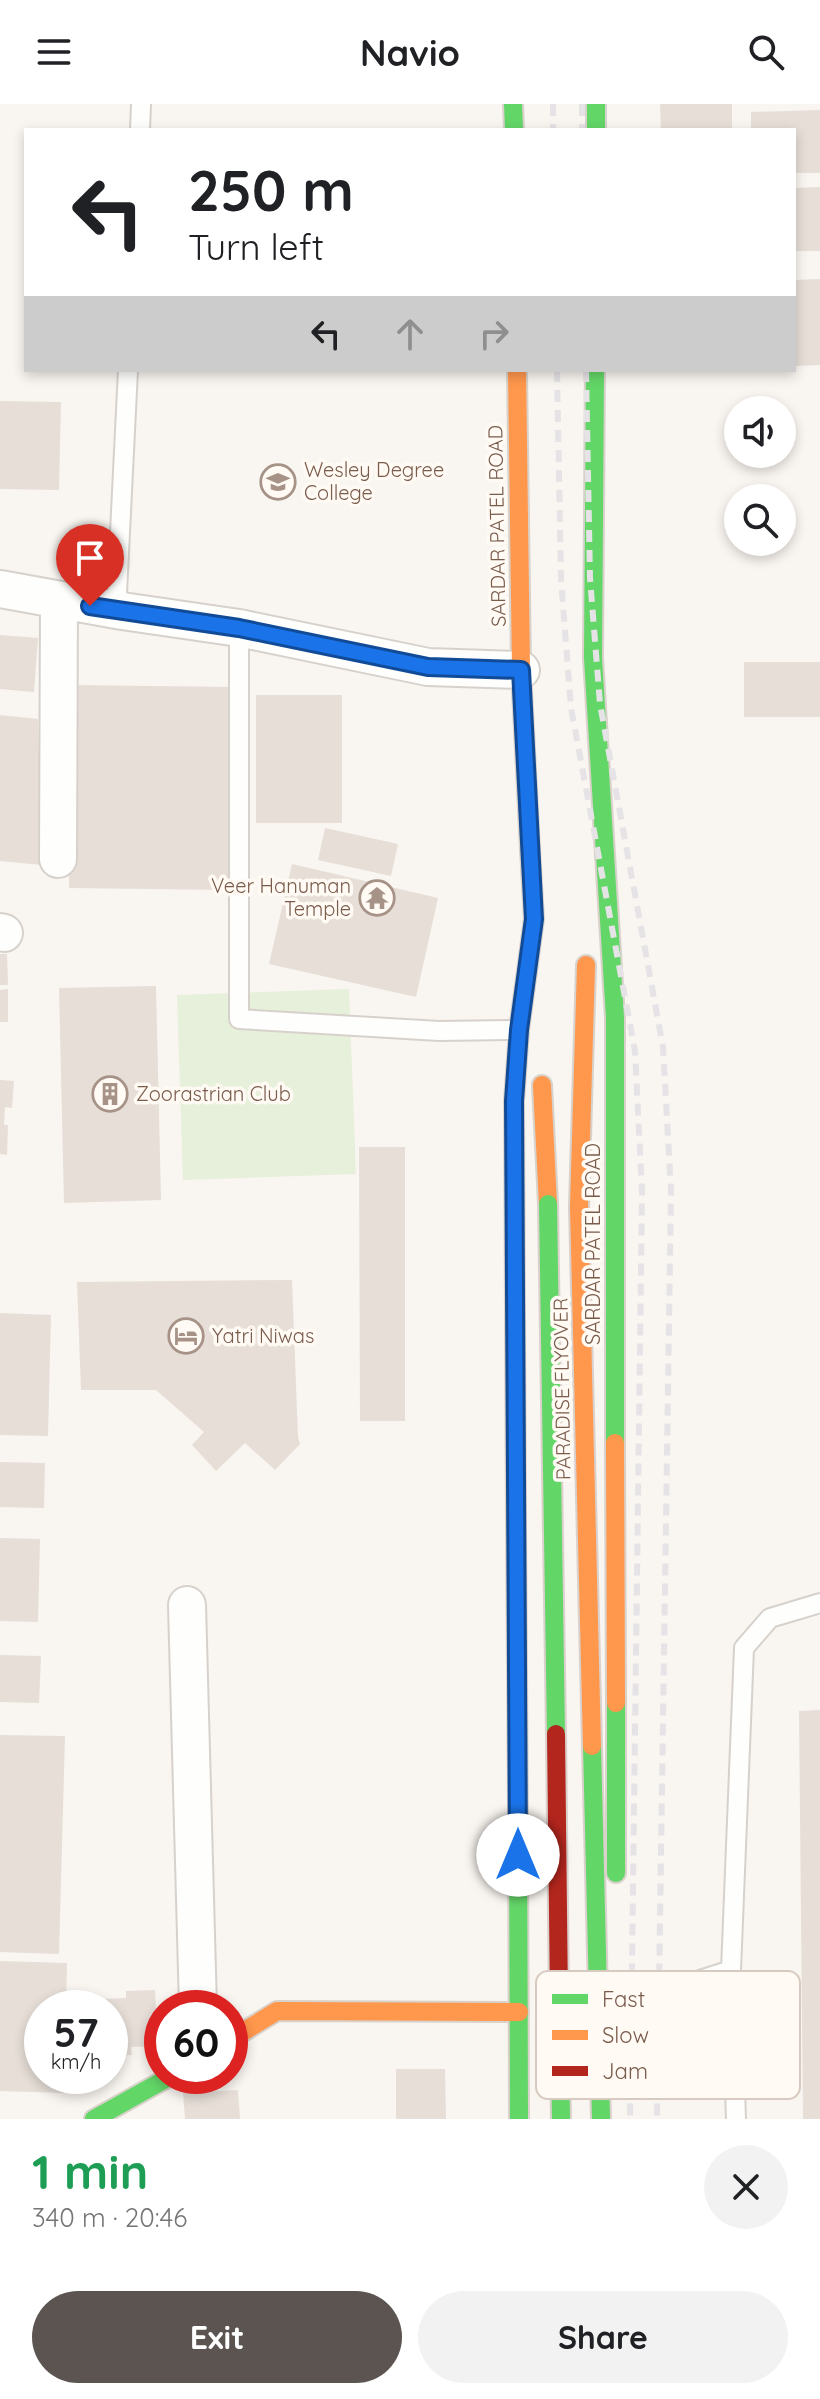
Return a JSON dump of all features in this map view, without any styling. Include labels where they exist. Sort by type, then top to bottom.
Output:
[{"type":"main road","points":[[513,104],[514,128]]},
{"type":"main road","points":[[596,104],[596,128]]},
{"type":"main road","name":"SARDAR PATEL ROAD","points":[[517,372],[521,670],[534,919],[519,1030],[514,1101],[519,2119]]},
{"type":"main road","name":"SARDAR PATEL ROAD","points":[[595,372],[593,658],[615,1018],[616,1895]]},
{"type":"main road","points":[[588,878],[593,658]]},
{"type":"main road","points":[[534,919],[539,1014]]},
{"type":"main road","name":"PARADISE FLYOVER","points":[[586,940],[579,1207],[597,1971]]},
{"type":"main road","name":"PARADISE FLYOVER","points":[[541,1062],[548,1204],[559,1971]]},
{"type":"main road","points":[[248,2029],[277,2011],[519,2012]]},
{"type":"main road","points":[[94,2119],[144,2091]]},
{"type":"main road","name":"PARADISE FLYOVER","points":[[561,2099],[561,2119]]},
{"type":"main road","name":"PARADISE FLYOVER","points":[[601,2099],[601,2119]]},
{"type":"main road","points":[[618,2099],[618,2119]]},
{"type":"street","points":[[0,589],[239,628],[428,667],[521,670]]},
{"type":"street","points":[[58,859],[59,600]]},
{"type":"street","points":[[187,1605],[198,1990]]},
{"type":"lane","points":[[140,128],[141,104]]},
{"type":"lane","points":[[122,611],[117,593],[128,372]]},
{"type":"lane","points":[[239,628],[239,1019],[439,1031],[519,1030]]},
{"type":"lane","points":[[727,1971],[731,1970],[744,1648],[770,1618],[820,1603]]},
{"type":"lane","points":[[735,2099],[736,2119]]},
{"type":"green space","points":[[349,989],[356,1174],[183,1180],[177,995]]},
{"type":"building","points":[[660,104],[732,104],[732,128],[661,128]]},
{"type":"building","points":[[820,110],[820,173],[796,173],[796,128],[751,128],[751,112]]},
{"type":"building","points":[[820,187],[820,251],[796,251],[796,188]]},
{"type":"building","points":[[820,279],[820,365],[796,366],[796,280]]},
{"type":"building","points":[[0,401],[61,402],[59,490],[0,489]]},
{"type":"building","points":[[0,635],[38,638],[34,692],[0,689]]},
{"type":"building","points":[[744,662],[820,662],[820,717],[744,717]]},
{"type":"building","points":[[71,685],[232,687],[230,890],[69,888]]},
{"type":"building","points":[[256,695],[342,695],[342,823],[256,823]]},
{"type":"building","points":[[0,715],[38,719],[42,865],[0,861]]},
{"type":"building","points":[[325,828],[398,844],[391,876],[318,860]]},
{"type":"building","points":[[292,864],[438,898],[416,997],[269,964]]},
{"type":"building","points":[[0,954],[7,954],[8,985],[0,985]]},
{"type":"building","name":"Zoorastrian Club","points":[[156,986],[161,1200],[64,1203],[59,988]]},
{"type":"building","points":[[8,989],[8,1022],[0,1022],[0,990]]},
{"type":"building","points":[[0,1080],[14,1081],[12,1108],[5,1107],[7,1155],[0,1154]]},
{"type":"building","points":[[359,1147],[405,1147],[405,1421],[360,1421]]},
{"type":"building","name":"Yatri Niwas","points":[[292,1280],[300,1444],[275,1470],[245,1443],[216,1471],[192,1445],[204,1432],[156,1390],[81,1390],[77,1282]]},
{"type":"building","points":[[0,1313],[51,1315],[48,1436],[0,1435]]},
{"type":"building","points":[[0,1462],[45,1463],[44,1508],[0,1507]]},
{"type":"building","points":[[0,1538],[40,1539],[38,1622],[0,1621]]},
{"type":"building","points":[[0,1655],[41,1656],[39,1703],[0,1702]]},
{"type":"building","points":[[820,1710],[820,2119],[803,2119],[799,1711]]},
{"type":"building","points":[[0,1735],[65,1736],[59,1954],[0,1952]]},
{"type":"building","points":[[0,1961],[67,1963],[66,1990],[24,1990],[24,2092],[0,2091]]},
{"type":"building","points":[[144,1990],[144,2047],[131,2047],[132,2055],[128,2055],[128,1991]]},
{"type":"building","points":[[396,2069],[445,2069],[446,2119],[396,2119]]},
{"type":"building","points":[[183,2094],[238,2094],[240,2119],[185,2119]]},
{"type":"railway","points":[[553,104],[553,128]]},
{"type":"railway","points":[[582,104],[582,128]]},
{"type":"railway","points":[[557,372],[561,579],[571,708],[635,1051],[642,1192],[632,1971]]},
{"type":"railway","points":[[586,372],[590,578],[600,704],[663,1047],[671,1191],[659,1971]]},
{"type":"railway","points":[[630,2099],[630,2119]]},
{"type":"railway","points":[[657,2099],[657,2119]]},
{"type":"traffic: fast","points":[[513,104],[514,128]]},
{"type":"traffic: fast","points":[[596,104],[596,128]]},
{"type":"traffic: fast","points":[[595,372],[593,658],[615,1018],[615,1443]]},
{"type":"traffic: fast","points":[[516,1528],[514,1101],[519,1030],[534,919],[530,850]]},
{"type":"traffic: fast","points":[[548,1204],[556,1734]]},
{"type":"traffic: fast","points":[[616,1703],[616,1873]]},
{"type":"traffic: fast","points":[[592,1746],[597,1971]]},
{"type":"traffic: fast","points":[[518,1817],[519,2119]]},
{"type":"traffic: fast","points":[[94,2119],[144,2091]]},
{"type":"traffic: fast","points":[[561,2099],[561,2119]]},
{"type":"traffic: fast","points":[[601,2099],[601,2119]]},
{"type":"traffic: slow","points":[[517,372],[521,670],[530,850]]},
{"type":"traffic: slow","points":[[579,1207],[586,965]]},
{"type":"traffic: slow","points":[[542,1085],[548,1204]]},
{"type":"traffic: slow","points":[[579,1207],[592,1746]]},
{"type":"traffic: slow","points":[[615,1443],[616,1703]]},
{"type":"traffic: slow","points":[[516,1528],[518,1817]]},
{"type":"traffic: slow","points":[[248,2029],[277,2011],[519,2012]]},
{"type":"traffic: jam","points":[[556,1734],[559,1971]]},
{"type":"place","name":"Wesley Degree College","points":[[278,482]]},
{"type":"place","name":"Veer Hanuman Temple","points":[[377,898]]},
{"type":"place","name":"Zoorastrian Club","points":[[110,1094]]},
{"type":"place","name":"Yatri Niwas","points":[[186,1336]]},
{"type":"route","points":[[90,606],[239,628],[428,667],[521,670],[534,919],[519,1030],[514,1101],[518,1855]]}]
